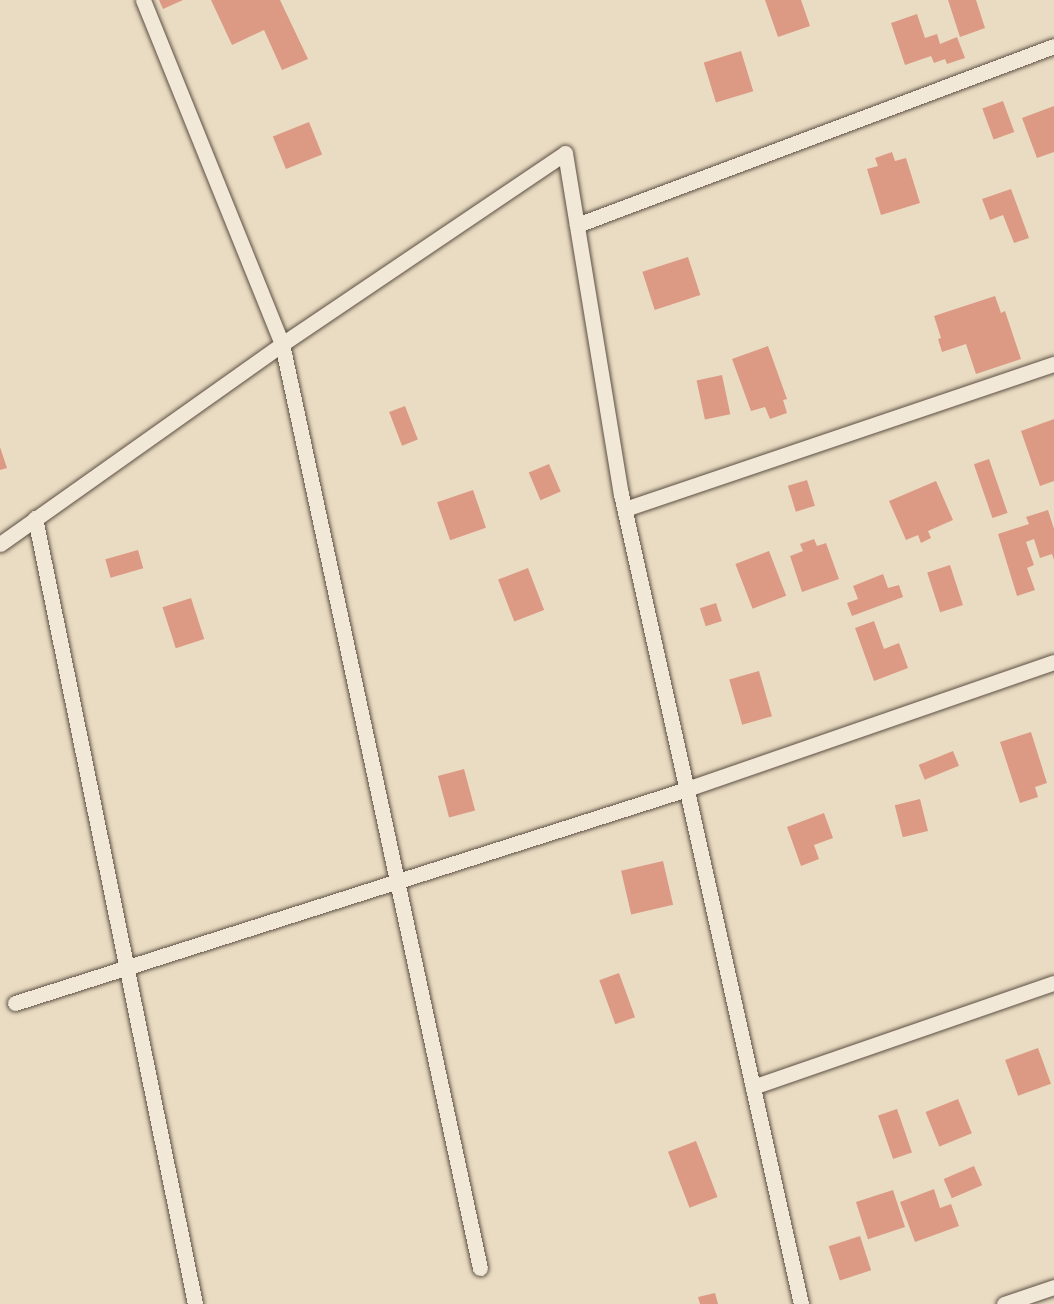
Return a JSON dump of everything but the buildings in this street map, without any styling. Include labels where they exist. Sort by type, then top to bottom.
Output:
[{"type":"lane","points":[[143,0],[282,344],[480,1268]]},
{"type":"lane","points":[[577,225],[1054,46]]},
{"type":"lane","points":[[0,544],[282,344],[566,153],[625,509],[801,1304]]},
{"type":"lane","points":[[625,509],[1054,364]]},
{"type":"lane","points":[[36,518],[195,1304]]},
{"type":"lane","points":[[15,1003],[687,789],[1054,662]]},
{"type":"lane","points":[[753,1087],[1054,983]]},
{"type":"lane","points":[[1004,1304],[1054,1287]]}]
